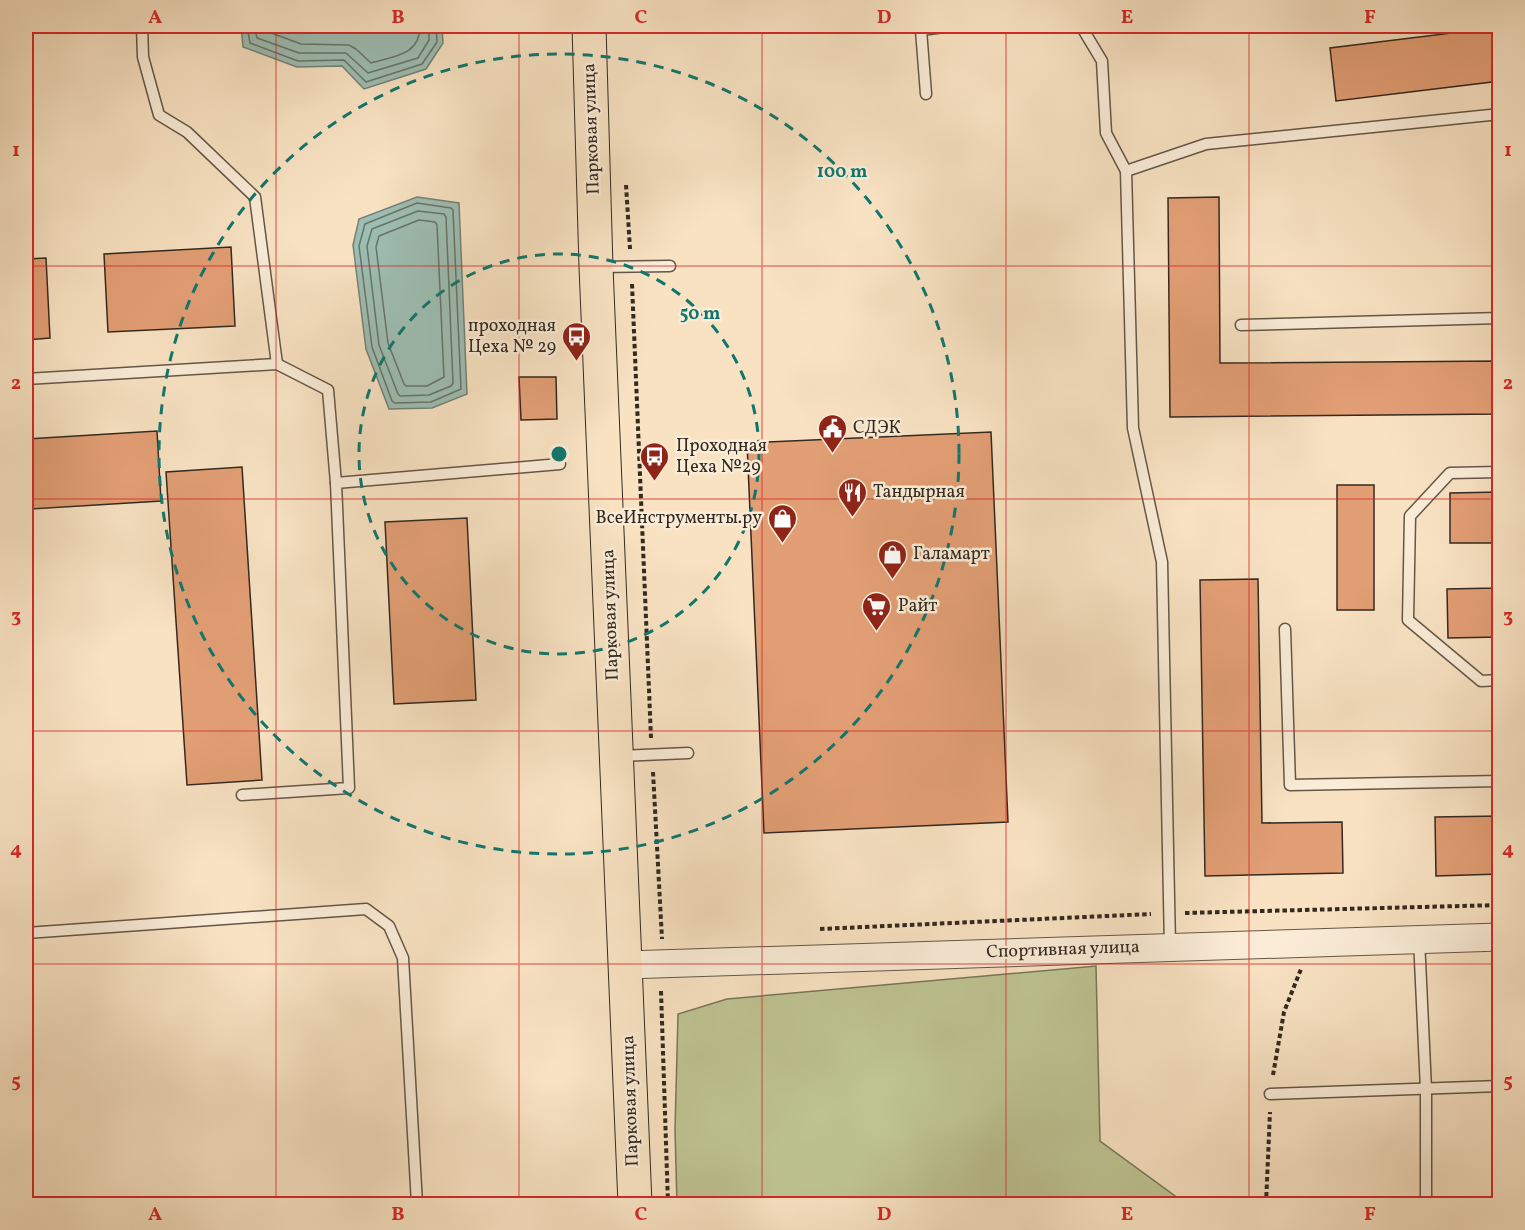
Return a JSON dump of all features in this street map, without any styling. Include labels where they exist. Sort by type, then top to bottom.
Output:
[{"type":"main road","name":"Парковая улица","points":[[589,26],[596,267],[635,1204]]},
{"type":"street","name":"Спортивная улица","points":[[626,965],[1500,937]]},
{"type":"lane","points":[[142,26],[143,57],[159,115],[187,132],[255,197],[278,364]]},
{"type":"lane","points":[[926,94],[921,30],[952,26]]},
{"type":"lane","points":[[1081,26],[1102,61],[1106,133],[1126,171],[1132,428],[1162,562],[1170,946]]},
{"type":"lane","points":[[1126,171],[1206,144],[1500,114]]},
{"type":"lane","points":[[596,267],[670,266]]},
{"type":"lane","points":[[1240,325],[1500,318]]},
{"type":"lane","points":[[26,379],[278,364],[328,390],[336,483],[349,788],[242,795]]},
{"type":"lane","points":[[336,483],[560,464]]},
{"type":"lane","points":[[1500,472],[1450,473],[1410,516],[1408,620],[1481,681],[1500,680]]},
{"type":"lane","points":[[1285,629],[1290,785],[1500,782]]},
{"type":"lane","points":[[617,757],[688,753]]},
{"type":"lane","points":[[26,933],[366,909],[389,926],[403,958],[417,1204]]},
{"type":"lane","points":[[1419,939],[1426,1089],[1426,1204]]},
{"type":"lane","points":[[1270,1094],[1500,1086]]},
{"type":"path","points":[[625,175],[662,937],[660,965],[668,1204]]},
{"type":"path","points":[[815,930],[1169,913],[1500,905]]},
{"type":"path","points":[[1266,1204],[1270,1094],[1284,1012],[1323,910]]},
{"type":"path","points":[[662,937],[673,936]]},
{"type":"green space","points":[[1096,966],[1100,1141],[1186,1204],[677,1204],[675,1130],[678,1014],[727,999]]},
{"type":"water","points":[[241,26],[442,26],[443,43],[426,69],[364,89],[342,66],[297,67],[243,47]]},
{"type":"water","points":[[417,197],[459,203],[467,394],[432,408],[389,409],[366,349],[353,245],[359,219]]},
{"type":"building","points":[[1500,27],[1500,81],[1336,101],[1330,48]]},
{"type":"building","points":[[1219,197],[1220,363],[1500,361],[1500,414],[1170,417],[1168,198]]},
{"type":"building","points":[[231,247],[235,326],[108,332],[104,254]]},
{"type":"building","points":[[46,258],[50,338],[26,340],[26,259]]},
{"type":"building","points":[[519,377],[556,377],[557,419],[521,420]]},
{"type":"building","points":[[157,431],[161,501],[31,509],[27,439]]},
{"type":"building","name":"Райт","points":[[991,432],[1008,822],[764,833],[747,443]]},
{"type":"building","points":[[242,467],[262,780],[187,785],[166,472]]},
{"type":"building","points":[[1337,485],[1374,485],[1374,610],[1337,610]]},
{"type":"building","points":[[1500,492],[1500,637],[1448,638],[1447,589],[1496,588],[1496,543],[1450,543],[1450,493]]},
{"type":"building","points":[[467,518],[476,700],[394,704],[385,522]]},
{"type":"building","points":[[1258,579],[1262,823],[1342,822],[1343,873],[1205,876],[1200,580]]},
{"type":"building","points":[[1500,816],[1500,874],[1436,876],[1435,817]]},
{"type":"place","name":"проходная Цеха № 29","points":[[577,362]]},
{"type":"place","name":"СДЭК","points":[[832,454]]},
{"type":"place","name":"Проходная Цеха №29","points":[[655,482]]},
{"type":"place","name":"Тандырная","points":[[852,518]]},
{"type":"place","name":"ВсеИнструменты.ру","points":[[783,544]]},
{"type":"place","name":"Галамарт","points":[[892,580]]},
{"type":"place","name":"Райт","points":[[877,632]]}]
